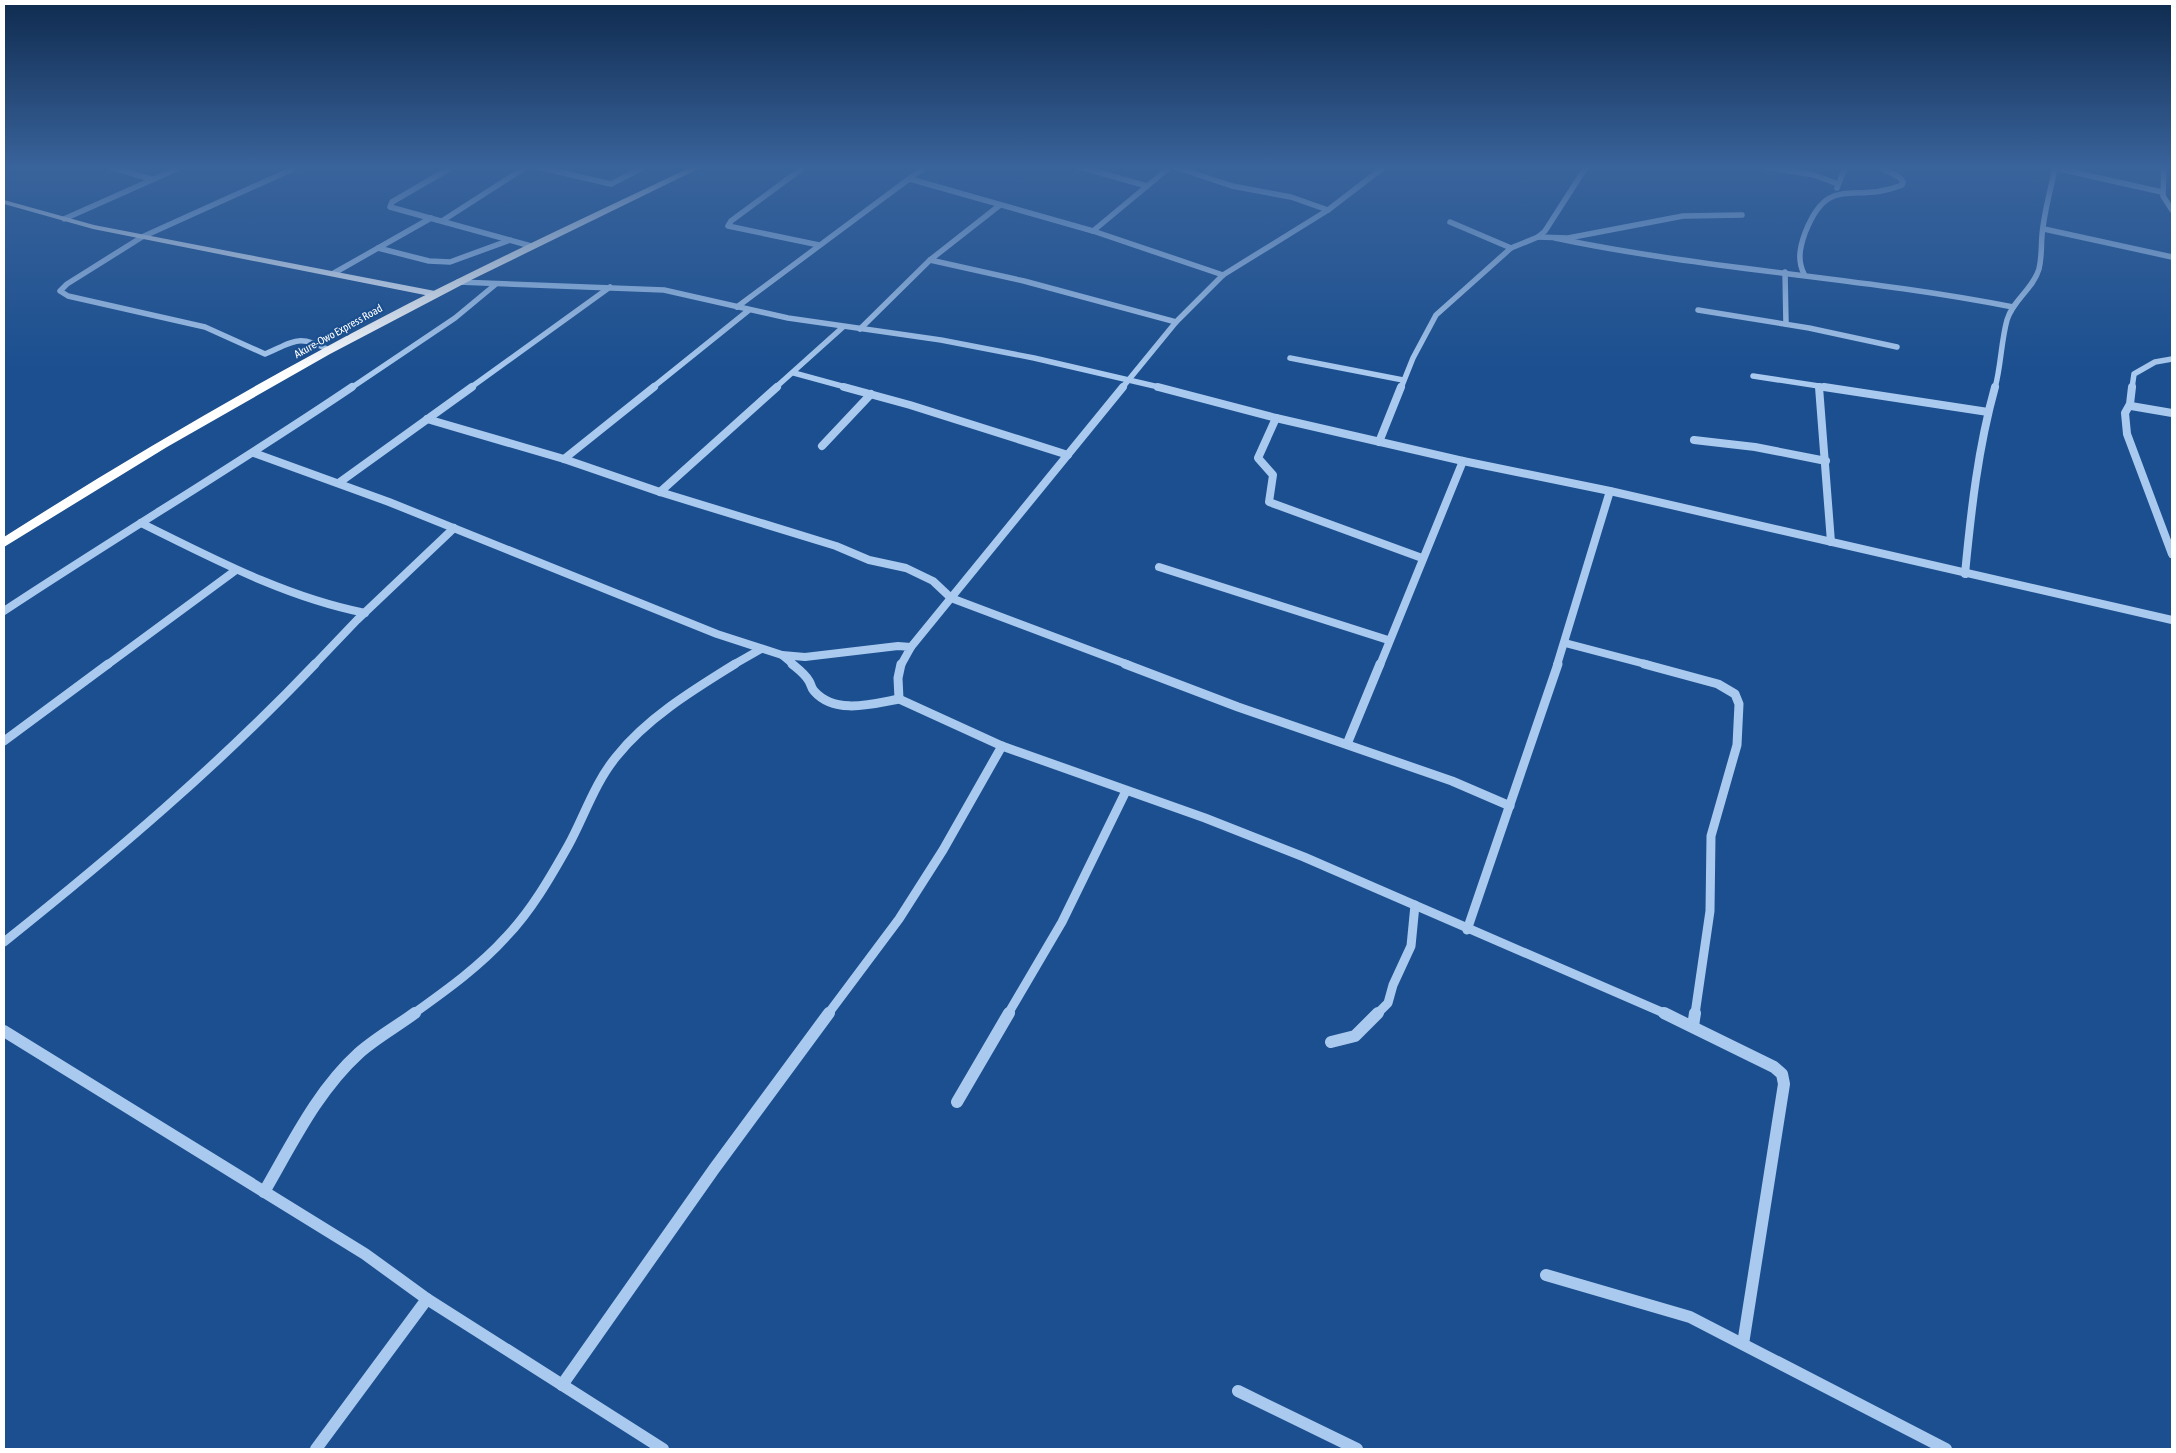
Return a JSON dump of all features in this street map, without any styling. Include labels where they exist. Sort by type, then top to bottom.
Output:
[{"type":"highway","name":"Akure-Owo Express Road","points":[[4,543],[153,451],[329,350],[458,282],[555,235]]},
{"type":"main road","points":[[132,235],[435,294]]},
{"type":"street","points":[[147,235],[67,284],[60,291],[68,296],[205,327],[264,354],[302,339],[311,340],[329,350]]},
{"type":"street","points":[[334,273],[401,235]]},
{"type":"street","points":[[492,235],[531,246]]},
{"type":"street","points":[[770,235],[819,245]]},
{"type":"street","points":[[737,307],[833,235]]},
{"type":"street","points":[[860,329],[930,260],[962,235]]},
{"type":"street","points":[[1105,235],[1223,274]]},
{"type":"street","points":[[899,699],[897,678],[900,666],[911,647],[1128,379],[1176,322],[1223,274],[1287,235]]},
{"type":"street","points":[[1480,235],[1511,248]]},
{"type":"street","points":[[1555,238],[1577,235]]},
{"type":"street","points":[[1804,274],[1799,262],[1805,235]]},
{"type":"street","points":[[1965,574],[1970,508],[1988,412],[2000,369],[2007,320],[2013,307],[2034,282],[2043,252],[2044,235]]},
{"type":"street","points":[[2074,235],[2172,257]]},
{"type":"street","points":[[1380,442],[1403,380],[1436,315],[1511,248],[1538,237],[1555,238],[1626,253],[1804,274],[1860,284],[1948,294],[2013,307]]},
{"type":"street","points":[[378,248],[429,260],[450,262],[510,240]]},
{"type":"street","points":[[930,260],[1033,284],[1176,322]]},
{"type":"street","points":[[1785,272],[1786,324]]},
{"type":"street","points":[[458,282],[610,287],[684,293],[749,310],[842,327],[1016,354],[1128,379],[1276,418],[1380,442],[1610,491],[2172,620]]},
{"type":"street","points":[[4,611],[254,453],[455,318],[496,284]]},
{"type":"street","points":[[340,482],[610,287]]},
{"type":"street","points":[[564,459],[749,310]]},
{"type":"street","points":[[1698,310],[1786,324],[1897,347]]},
{"type":"street","points":[[660,492],[794,373],[842,327]]},
{"type":"street","points":[[1290,358],[1403,380]]},
{"type":"street","points":[[2172,360],[2155,362],[2134,374],[2131,384],[2131,406],[2125,413],[2128,434],[2168,529],[2172,554]]},
{"type":"street","points":[[794,373],[871,394],[1068,455]]},
{"type":"street","points":[[1753,376],[1988,412]]},
{"type":"street","points":[[1819,387],[1831,542]]},
{"type":"street","points":[[822,446],[871,394]]},
{"type":"street","points":[[2131,406],[2172,413]]},
{"type":"street","points":[[1276,418],[1258,458],[1261,464],[1273,475],[1269,502],[1422,558]]},
{"type":"street","points":[[427,419],[564,459],[660,492],[836,546],[869,560],[906,568],[933,581],[952,598],[1202,693],[1452,781],[1510,806]]},
{"type":"street","points":[[1694,440],[1754,447],[1826,461]]},
{"type":"street","points":[[254,453],[340,482],[761,649],[782,655],[806,657],[898,646],[911,647]]},
{"type":"street","points":[[1347,744],[1368,696],[1388,640],[1463,461]]},
{"type":"street","points":[[1467,930],[1565,642],[1610,491]]},
{"type":"street","points":[[141,523],[236,570],[338,609],[365,613]]},
{"type":"street","points":[[4,942],[90,873],[185,791],[281,700],[365,613],[454,528]]},
{"type":"street","points":[[1159,567],[1388,640]]},
{"type":"street","points":[[4,741],[236,570]]},
{"type":"street","points":[[1565,642],[1718,684],[1735,694],[1739,704],[1737,745],[1711,836],[1710,911],[1693,1026]]},
{"type":"street","points":[[264,1192],[312,1109],[333,1081],[358,1054],[471,972],[507,936],[569,844],[605,771],[624,748],[656,720],[729,667],[761,649]]},
{"type":"street","points":[[782,655],[808,679],[813,690],[836,704],[861,705],[899,699],[1002,746],[1259,840],[1415,905],[1467,930],[1693,1026],[1774,1067],[1782,1074],[1784,1084],[1743,1344]]},
{"type":"street","points":[[562,1385],[714,1169],[899,919],[943,850],[1002,746]]},
{"type":"street","points":[[956,1102],[1062,922],[1126,791]]},
{"type":"street","points":[[1331,1042],[1354,1036],[1388,1003],[1411,946],[1415,905]]},
{"type":"street","points":[[4,1031],[365,1254],[427,1299],[664,1449]]},
{"type":"street","points":[[1546,1275],[1690,1317],[1946,1449]]},
{"type":"street","points":[[316,1449],[427,1299]]},
{"type":"street","points":[[1238,1391],[1357,1449]]}]
